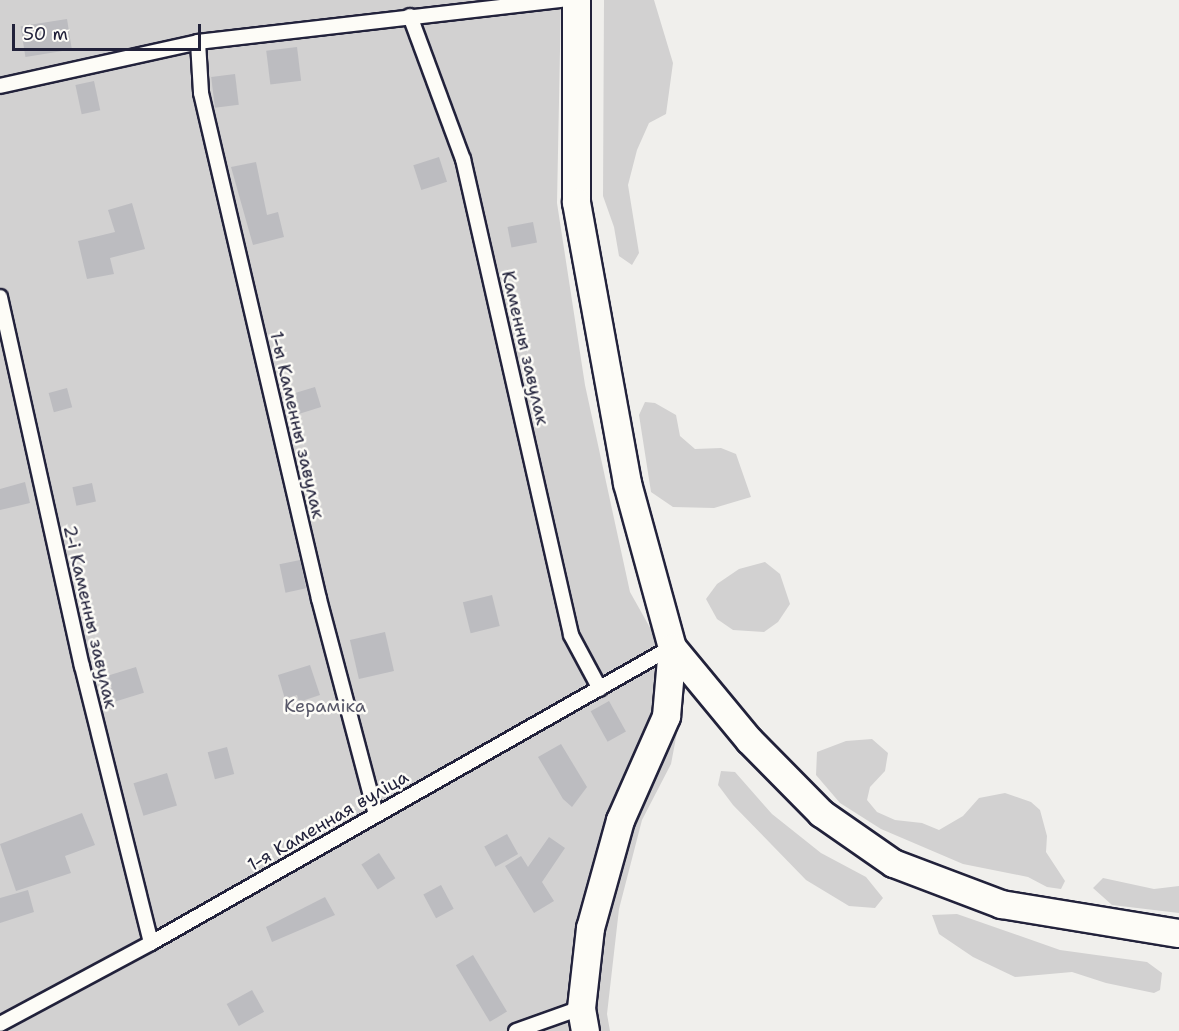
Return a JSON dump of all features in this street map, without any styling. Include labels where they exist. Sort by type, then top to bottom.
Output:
[{"type":"street","points":[[576,0],[576,202],[627,483],[672,647],[666,716],[620,820],[590,928],[583,1020]]},
{"type":"street","points":[[672,647],[750,740],[821,813],[893,863],[1001,904],[1179,933]]},
{"type":"lane","points":[[0,86],[198,42],[562,0]]},
{"type":"lane","name":"Каменны завулак","points":[[410,16],[463,159],[571,635],[600,689]]},
{"type":"lane","name":"1-ы Каменны завулак","points":[[198,42],[201,93],[319,599],[376,813]]},
{"type":"lane","name":"2-і Каменны завулак","points":[[0,297],[82,666],[151,943]]},
{"type":"lane","name":"1-я Каменная вуліца","points":[[0,1024],[151,943],[376,813],[672,647]]},
{"type":"lane","points":[[516,1031],[583,1020]]},
{"type":"green space","name":"Кераміка","points":[[0,0],[561,0],[557,203],[585,385],[630,592],[685,690],[671,764],[642,820],[619,909],[607,1014],[610,1031],[0,1031]]},
{"type":"green space","points":[[604,0],[654,0],[673,63],[666,114],[649,123],[637,150],[628,185],[639,253],[632,265],[619,256],[614,227],[603,196]]},
{"type":"green space","points":[[645,402],[655,403],[676,415],[680,436],[695,449],[721,448],[736,454],[751,497],[714,508],[673,507],[651,492],[639,415]]},
{"type":"green space","points":[[765,562],[780,574],[790,604],[778,622],[764,632],[733,630],[717,619],[706,599],[717,584],[739,569]]},
{"type":"green space","points":[[872,739],[888,753],[885,771],[870,787],[867,800],[877,812],[895,820],[922,823],[939,830],[963,816],[979,798],[1005,793],[1031,802],[1040,810],[1047,836],[1046,852],[1065,881],[1061,889],[1047,887],[1028,877],[963,864],[881,829],[840,803],[816,775],[817,752],[846,741]]},
{"type":"green space","points":[[721,771],[735,772],[772,814],[821,853],[866,877],[883,898],[875,908],[849,906],[806,880],[733,805],[718,785]]},
{"type":"green space","points":[[1103,878],[1154,889],[1179,886],[1179,913],[1112,905],[1093,888]]},
{"type":"green space","points":[[957,914],[1060,950],[1147,962],[1162,973],[1160,990],[1154,993],[1106,983],[1072,972],[1015,977],[973,957],[939,934],[932,915]]},
{"type":"building","points":[[67,19],[72,50],[25,57],[21,26]]},
{"type":"building","points":[[297,47],[301,81],[270,85],[266,51]]},
{"type":"building","points":[[235,74],[239,105],[215,108],[211,77]]},
{"type":"building","points":[[94,81],[100,110],[82,114],[75,85]]},
{"type":"building","points":[[439,157],[447,182],[421,190],[413,165]]},
{"type":"building","points":[[256,162],[267,215],[278,212],[284,237],[253,245],[231,167]]},
{"type":"building","points":[[132,203],[145,249],[110,258],[114,274],[87,279],[78,241],[115,232],[108,210]]},
{"type":"building","points":[[533,222],[537,243],[511,248],[507,227]]},
{"type":"building","points":[[315,387],[321,407],[296,415],[290,395]]},
{"type":"building","points":[[67,388],[72,407],[54,412],[49,393]]},
{"type":"building","points":[[25,482],[30,503],[0,510],[0,489]]},
{"type":"building","points":[[92,483],[96,502],[76,506],[72,487]]},
{"type":"building","points":[[300,560],[306,588],[285,593],[279,564]]},
{"type":"building","points":[[492,595],[500,626],[471,633],[463,602]]},
{"type":"building","points":[[385,632],[394,671],[359,679],[350,640]]},
{"type":"building","points":[[310,665],[320,695],[299,702],[297,695],[285,699],[278,675]]},
{"type":"building","points":[[136,667],[144,693],[111,703],[103,677]]},
{"type":"building","points":[[609,701],[626,732],[608,742],[591,711]]},
{"type":"building","points":[[561,744],[587,787],[572,807],[563,799],[538,757]]},
{"type":"building","points":[[227,747],[234,774],[215,779],[208,752]]},
{"type":"building","points":[[167,773],[177,806],[143,816],[134,783]]},
{"type":"building","points":[[82,813],[95,845],[65,856],[71,873],[16,891],[0,844]]},
{"type":"building","points":[[507,834],[518,854],[495,867],[484,847]]},
{"type":"building","points":[[549,837],[565,848],[542,882],[554,901],[534,913],[505,866],[521,856],[528,867]]},
{"type":"building","points":[[379,853],[395,878],[378,890],[361,864]]},
{"type":"building","points":[[441,885],[454,909],[436,918],[423,894]]},
{"type":"building","points":[[28,890],[34,912],[0,923],[0,898]]},
{"type":"building","points":[[325,897],[335,915],[272,942],[266,927]]},
{"type":"building","points":[[473,955],[507,1012],[490,1022],[456,965]]},
{"type":"building","points":[[252,990],[264,1012],[239,1026],[227,1004]]}]
